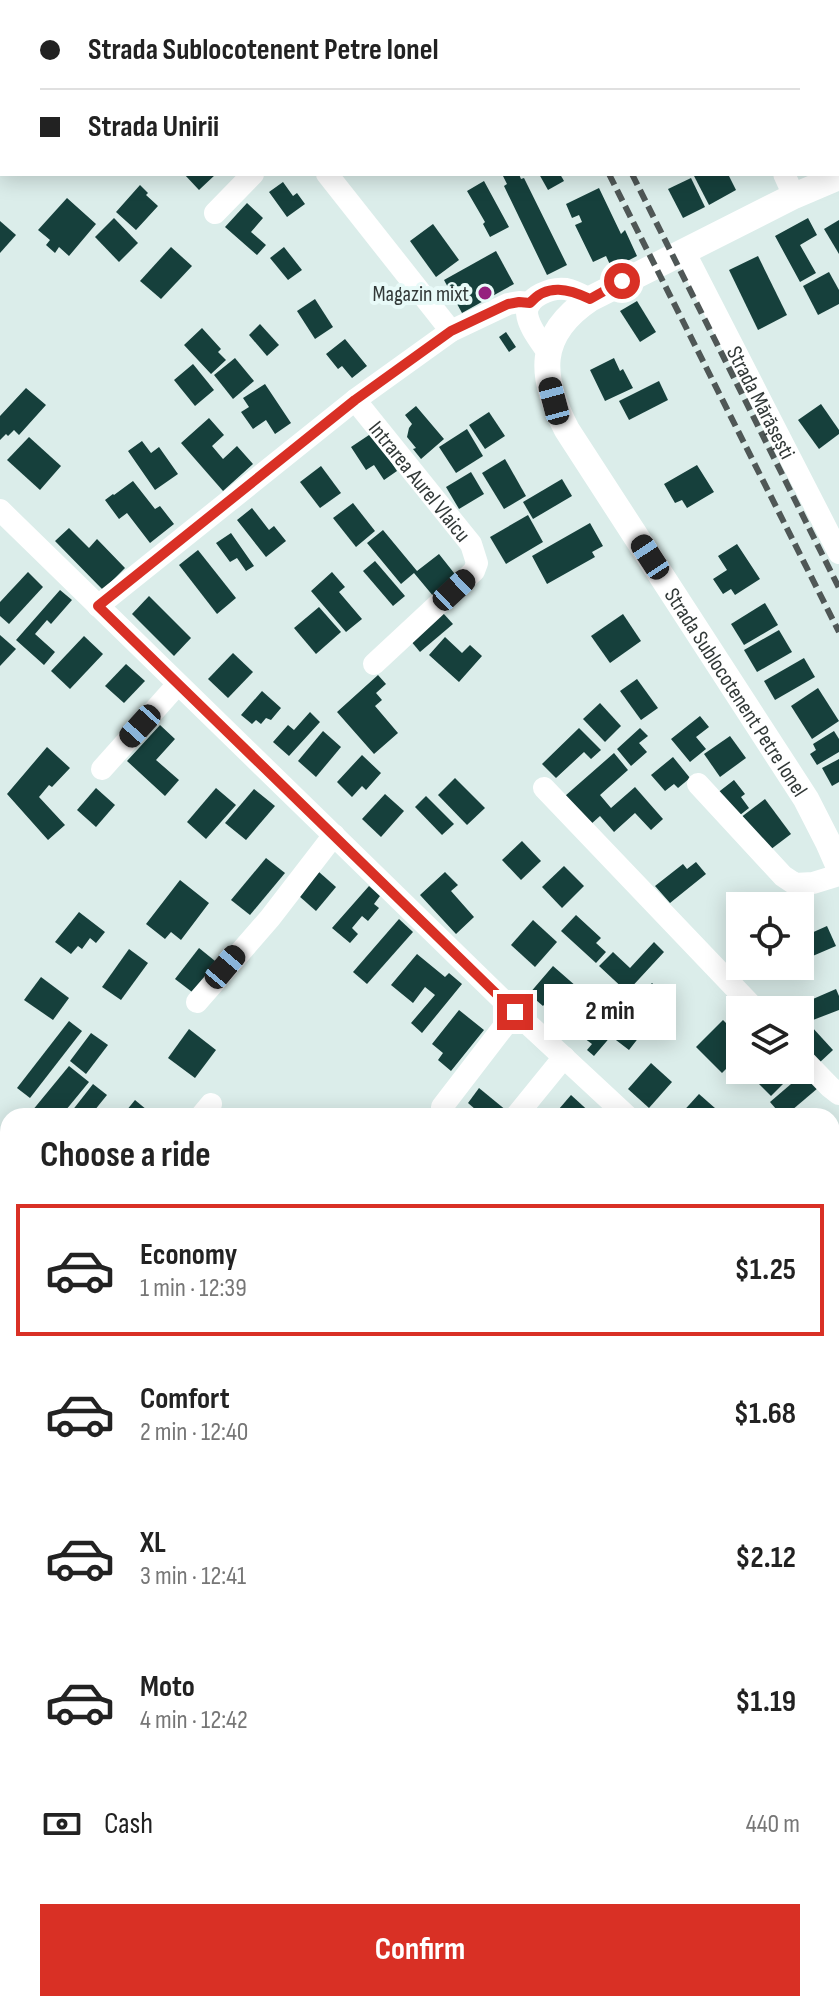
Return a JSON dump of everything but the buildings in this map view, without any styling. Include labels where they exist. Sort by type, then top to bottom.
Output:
[{"type":"main road","points":[[548,353],[560,324],[590,299],[684,251],[789,185],[839,177]]},
{"type":"main road","name":"Strada Sublocotenent Petre Ionel","points":[[548,353],[549,384],[567,430],[806,799],[839,867]]},
{"type":"street","points":[[215,213],[251,176]]},
{"type":"street","points":[[329,176],[451,331]]},
{"type":"street","name":"Strada Mărășești","points":[[684,251],[839,553]]},
{"type":"street","points":[[98,606],[355,400],[451,331],[508,304],[530,303],[539,295],[562,288],[590,299]]},
{"type":"street","name":"Strada Sublocotenent Petre Ionel","points":[[530,303],[529,321],[548,353]]},
{"type":"street","name":"Intrarea Aurel Vlaicu","points":[[355,400],[471,544],[477,563],[474,571],[374,664]]},
{"type":"street","points":[[0,510],[515,1012],[618,1108]]},
{"type":"street","points":[[102,769],[178,684]]},
{"type":"street","points":[[698,784],[783,876],[795,884],[813,883],[839,875]]},
{"type":"street","points":[[544,788],[743,996]]},
{"type":"street","points":[[197,1002],[270,918],[334,835]]},
{"type":"street","points":[[442,1107],[515,1012]]},
{"type":"street","points":[[523,1108],[564,1057]]},
{"type":"street","points":[[814,1070],[839,1094]]},
{"type":"railway","points":[[610,176],[839,632]]},
{"type":"railway","points":[[633,176],[839,588]]},
{"type":"place","name":"Magazin mixt","points":[[485,293]]},
{"type":"route","points":[[515,1012],[98,606],[355,400],[451,331],[508,304],[530,303],[553,289],[562,288],[590,299],[622,281]]}]
